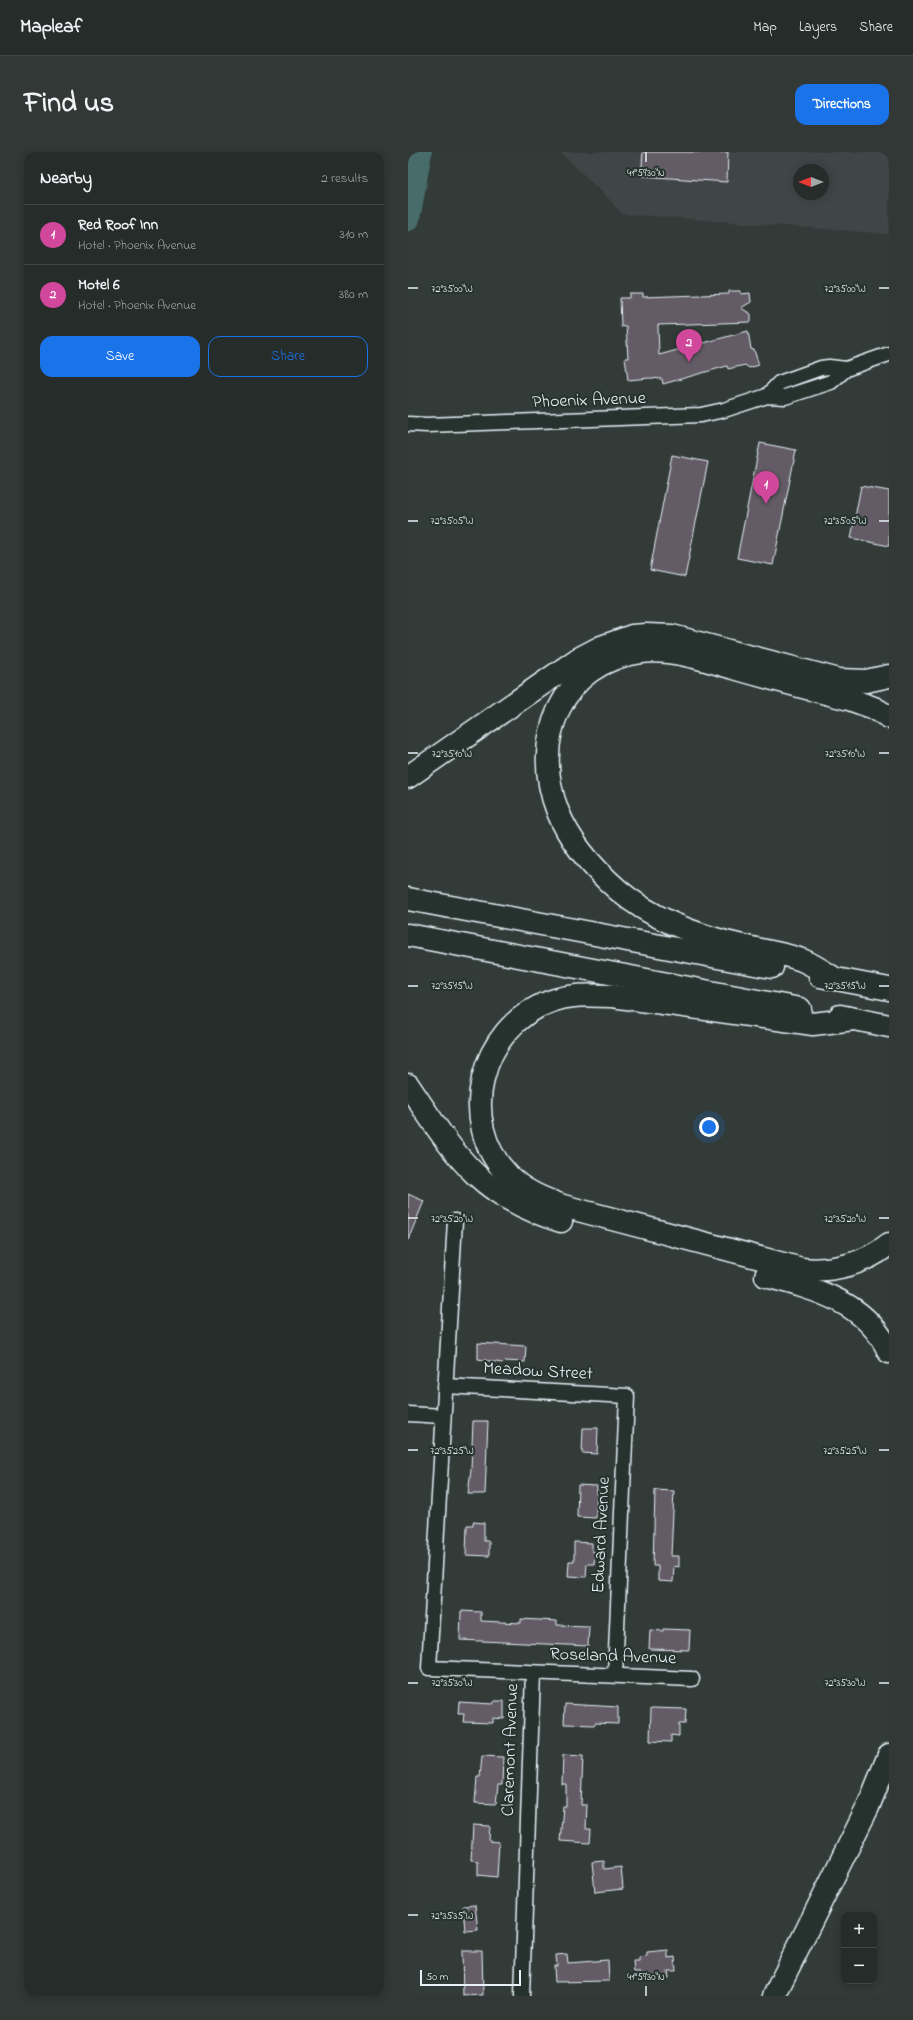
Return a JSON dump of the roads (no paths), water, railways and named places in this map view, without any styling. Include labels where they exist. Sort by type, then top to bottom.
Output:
[{"type":"main road","points":[[408,777],[578,659],[610,642],[632,636],[646,634],[672,636],[839,680],[866,681],[889,676]]},
{"type":"main road","points":[[835,979],[799,959],[728,942],[677,925],[649,912],[618,890],[586,856],[569,832],[558,812],[549,772],[548,750],[551,729],[562,703],[576,683],[587,674],[604,663],[622,656],[652,651],[688,656],[849,699],[874,708],[889,717]]},
{"type":"main road","points":[[408,899],[889,989]]},
{"type":"main road","points":[[408,935],[889,1026]]},
{"type":"main road","points":[[854,1019],[813,1024],[612,996],[582,995],[556,999],[541,1005],[509,1027],[495,1046],[487,1063],[482,1081],[480,1097],[481,1119],[492,1153],[507,1175],[534,1195],[563,1206],[802,1269],[819,1270],[844,1266],[866,1258],[889,1244]]},
{"type":"main road","points":[[408,1086],[456,1154],[480,1179],[504,1198],[528,1210],[560,1221],[783,1280],[829,1295],[847,1304],[862,1316],[876,1331],[889,1352]]},
{"type":"main road","points":[[774,1996],[868,1807],[889,1755]]},
{"type":"street","name":"Phoenix Avenue","points":[[408,424],[427,425],[687,417],[712,413],[767,396],[782,398],[831,382],[846,369],[889,354]]},
{"type":"street","name":"Claremont Avenue","points":[[455,1221],[429,1668],[533,1673],[522,1996]]},
{"type":"street","name":"Meadow Street","points":[[446,1386],[627,1396]]},
{"type":"street","name":"Edward Avenue","points":[[615,1675],[627,1396]]},
{"type":"street","points":[[408,1414],[443,1416]]},
{"type":"street","name":"Roseland Avenue","points":[[533,1673],[692,1679]]},
{"type":"waterway","points":[[408,219],[420,152]]},
{"type":"place","name":"Motel 6","points":[[689,362]]},
{"type":"place","name":"Red Roof Inn","points":[[766,504]]}]
